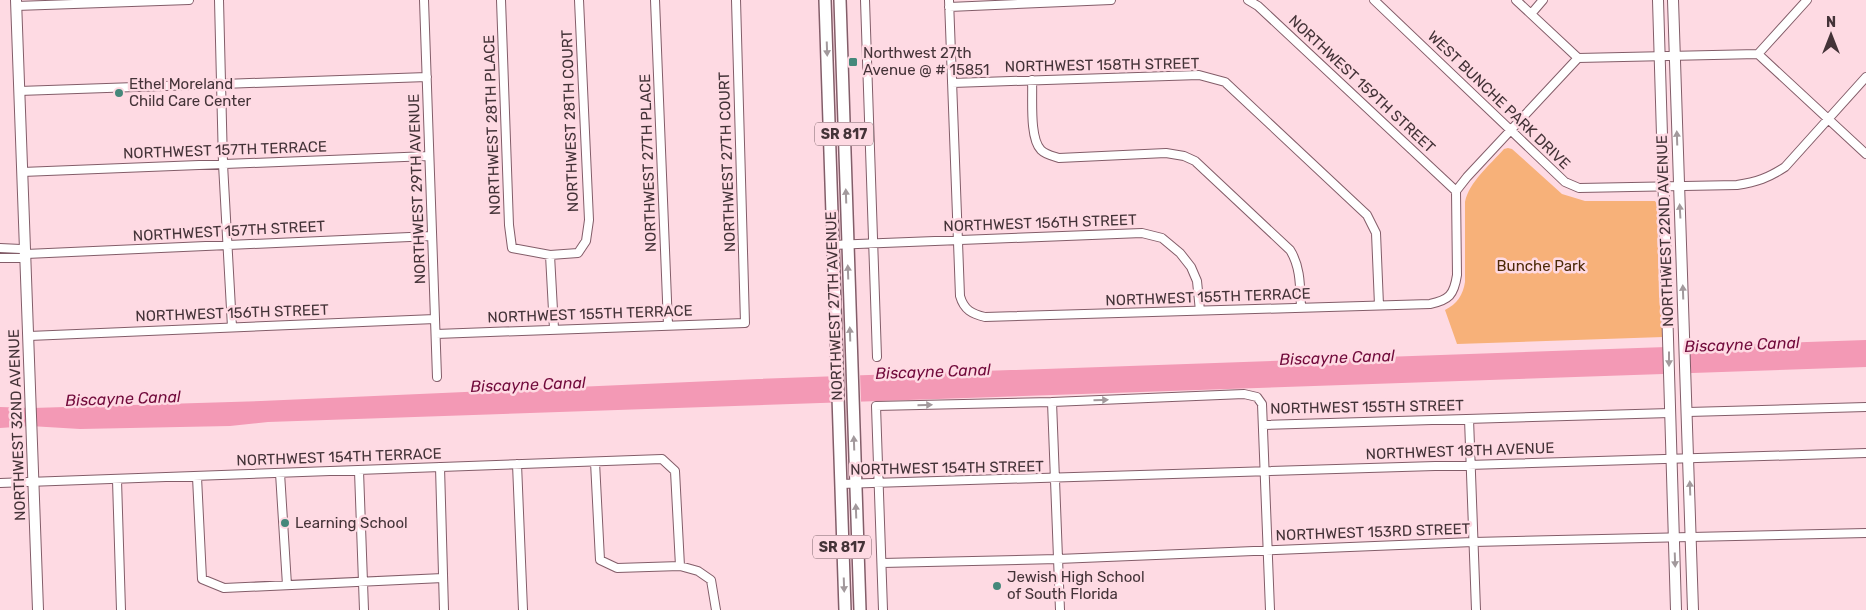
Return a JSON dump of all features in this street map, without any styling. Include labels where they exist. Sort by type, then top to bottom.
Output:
[{"type":"main road","name":"NORTHWEST 27TH AVENUE","points":[[825,0],[845,610]]},
{"type":"main road","points":[[835,0],[837,47],[842,53]]},
{"type":"main road","name":"NORTHWEST 27TH AVENUE","points":[[840,0],[860,610]]},
{"type":"main road","name":"NORTHWEST 22ND AVENUE","points":[[1658,0],[1676,610]]},
{"type":"main road","name":"NORTHWEST 22ND AVENUE","points":[[1673,0],[1693,610]]},
{"type":"main road","name":"NORTHWEST 32ND AVENUE","points":[[16,3],[38,610]]},
{"type":"street","points":[[16,3],[189,0]]},
{"type":"street","points":[[219,0],[223,164],[232,327]]},
{"type":"street","name":"NORTHWEST 29TH AVENUE","points":[[424,0],[438,377]]},
{"type":"street","name":"NORTHWEST 28TH PLACE","points":[[501,0],[509,225],[512,248],[550,254]]},
{"type":"street","name":"NORTHWEST 28TH COURT","points":[[550,254],[578,253],[586,241],[588,220],[579,0]]},
{"type":"street","name":"NORTHWEST 27TH PLACE","points":[[655,0],[668,325]]},
{"type":"street","name":"NORTHWEST 27TH COURT","points":[[736,0],[745,323]]},
{"type":"street","points":[[865,0],[877,356]]},
{"type":"street","points":[[958,240],[949,3],[1111,0]]},
{"type":"street","name":"NORTHWEST 159TH STREET","points":[[1248,0],[1258,6],[1456,191]]},
{"type":"street","name":"WEST BUNCHE PARK DRIVE","points":[[1374,0],[1565,182],[1579,188],[1737,185],[1757,182],[1771,176],[1785,166],[1866,77]]},
{"type":"street","points":[[1516,0],[1578,58],[1758,54],[1866,154]]},
{"type":"street","points":[[1531,14],[1543,0]]},
{"type":"street","points":[[1758,54],[1802,2]]},
{"type":"street","points":[[1456,191],[1467,176],[1578,58]]},
{"type":"street","name":"NORTHWEST 158TH STREET","points":[[952,83],[1199,75],[1225,82],[1367,215],[1376,233],[1379,305]]},
{"type":"street","points":[[19,92],[220,83],[427,77]]},
{"type":"street","points":[[1032,80],[1034,128],[1036,141],[1041,150],[1048,155],[1059,158],[1166,153],[1184,156],[1195,161],[1290,250],[1296,259],[1299,273],[1301,308]]},
{"type":"street","name":"NORTHWEST 157TH TERRACE","points":[[22,172],[430,156]]},
{"type":"street","name":"NORTHWEST 155TH TERRACE","points":[[958,240],[960,296],[966,309],[973,314],[985,317],[1430,304],[1442,301],[1455,288],[1457,276],[1456,191]]},
{"type":"street","name":"NORTHWEST 156TH STREET","points":[[832,245],[1142,233],[1162,238],[1180,253],[1191,267],[1197,281],[1200,311]]},
{"type":"street","name":"NORTHWEST 157TH STREET","points":[[26,254],[432,236]]},
{"type":"street","points":[[0,248],[21,249],[26,254],[22,258],[0,258]]},
{"type":"street","points":[[550,254],[554,329]]},
{"type":"street","name":"NORTHWEST 156TH STREET","points":[[29,336],[435,319]]},
{"type":"street","name":"NORTHWEST 155TH TERRACE","points":[[436,334],[745,323]]},
{"type":"street","name":"NORTHWEST 155TH STREET","points":[[880,484],[876,406],[1052,402],[1244,394],[1257,397],[1262,404],[1263,425],[1670,413]]},
{"type":"street","points":[[1052,402],[1060,610]]},
{"type":"street","points":[[1688,412],[1866,407]]},
{"type":"street","points":[[1469,419],[1476,610]]},
{"type":"street","points":[[1263,425],[1270,610]]},
{"type":"street","name":"NORTHWEST 18TH AVENUE","points":[[1055,479],[1471,464],[1866,453]]},
{"type":"street","name":"NORTHWEST 154TH TERRACE","points":[[0,483],[662,459],[675,471],[680,566]]},
{"type":"street","points":[[595,462],[600,560],[617,568],[680,566],[698,571],[712,580],[716,610]]},
{"type":"street","points":[[517,464],[523,610]]},
{"type":"street","points":[[440,467],[444,610]]},
{"type":"street","points":[[359,471],[364,610]]},
{"type":"street","points":[[280,473],[287,585]]},
{"type":"street","points":[[197,477],[202,579],[224,588],[443,578]]},
{"type":"street","name":"NORTHWEST 154TH STREET","points":[[840,484],[1055,479]]},
{"type":"street","points":[[117,480],[121,610]]},
{"type":"street","points":[[880,484],[883,610]]},
{"type":"street","name":"NORTHWEST 153RD STREET","points":[[882,563],[1058,559],[1473,542],[1866,533]]},
{"type":"green space","name":"Bunche Park","points":[[1504,149],[1512,149],[1562,194],[1585,201],[1655,201],[1657,204],[1659,295],[1663,337],[1457,344],[1445,310],[1459,299],[1465,282],[1465,202],[1475,181]]},
{"type":"shaded area","points":[[1866,340],[1866,367],[268,422],[230,426],[80,429],[30,426],[0,428],[0,407],[32,408],[261,401],[758,379]]},
{"type":"pier","points":[[1689,344],[1690,375],[1665,376],[1664,345]]},
{"type":"pier","points":[[860,373],[861,402],[831,403],[830,374]]},
{"type":"place","name":"Northwest 27th Avenue @ # 15851","points":[[853,62]]},
{"type":"place","name":"Ethel Moreland Child Care Center","points":[[119,93]]},
{"type":"place","name":"Learning School","points":[[285,523]]},
{"type":"place","name":"Jewish High School of South Florida","points":[[997,586]]},
{"type":"water label","name":"Biscayne Canal","points":[[1742,344]]},
{"type":"water label","name":"Biscayne Canal","points":[[1337,357]]},
{"type":"water label","name":"Biscayne Canal","points":[[933,371]]},
{"type":"water label","name":"Biscayne Canal","points":[[528,384]]},
{"type":"water label","name":"Biscayne Canal","points":[[123,398]]}]
